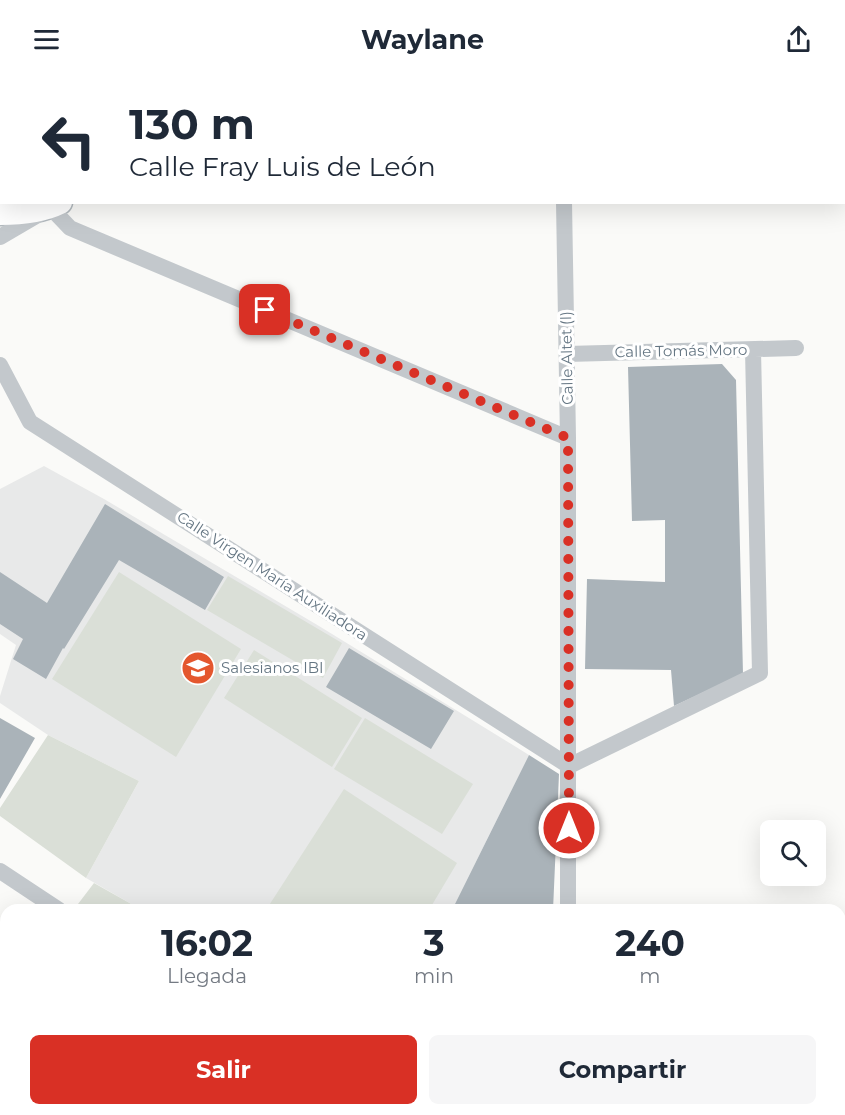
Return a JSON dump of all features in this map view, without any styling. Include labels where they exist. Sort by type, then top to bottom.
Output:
[{"type":"main road","points":[[0,213],[53,204]]},
{"type":"street","points":[[0,237],[53,204],[70,228],[568,438]]},
{"type":"street","name":"Calle Altet (l)","points":[[564,204],[568,438],[568,904]]},
{"type":"street","name":"Calle Tomás Moro","points":[[567,354],[796,348]]},
{"type":"street","points":[[569,766],[760,673],[753,350]]},
{"type":"street","name":"Calle Virgen María Auxiliadora","points":[[0,365],[30,422],[569,766]]},
{"type":"street","points":[[0,871],[50,904]]},
{"type":"shaded area","name":"Salesianos IBI","points":[[44,466],[319,626],[529,755],[455,904],[132,904],[86,878],[139,781],[48,735],[0,703],[0,696],[16,645],[0,634],[0,489]]},
{"type":"shaded area","points":[[119,572],[241,649],[176,757],[52,679]]},
{"type":"shaded area","points":[[228,576],[342,643],[323,678],[207,610]]},
{"type":"shaded area","points":[[254,650],[362,718],[332,767],[224,698]]},
{"type":"shaded area","points":[[365,718],[473,784],[442,834],[334,769]]},
{"type":"shaded area","points":[[48,735],[139,781],[86,878],[0,816],[0,808]]},
{"type":"shaded area","points":[[344,789],[457,863],[433,904],[270,904]]},
{"type":"shaded area","points":[[94,883],[131,904],[78,904]]},
{"type":"building","points":[[722,364],[736,380],[743,674],[674,706],[671,670],[585,669],[587,579],[665,582],[665,520],[632,521],[628,367]]},
{"type":"building","points":[[105,504],[224,577],[205,610],[119,560],[46,679],[13,659],[23,639],[0,624],[0,572],[47,603]]},
{"type":"building","points":[[349,648],[454,711],[431,749],[326,687]]},
{"type":"building","points":[[0,718],[35,738],[0,799]]},
{"type":"building","points":[[529,755],[559,774],[553,904],[455,904]]},
{"type":"place","name":"Salesianos IBI","points":[[198,668]]},
{"type":"route","points":[[265,310],[568,438],[569,828]]}]
